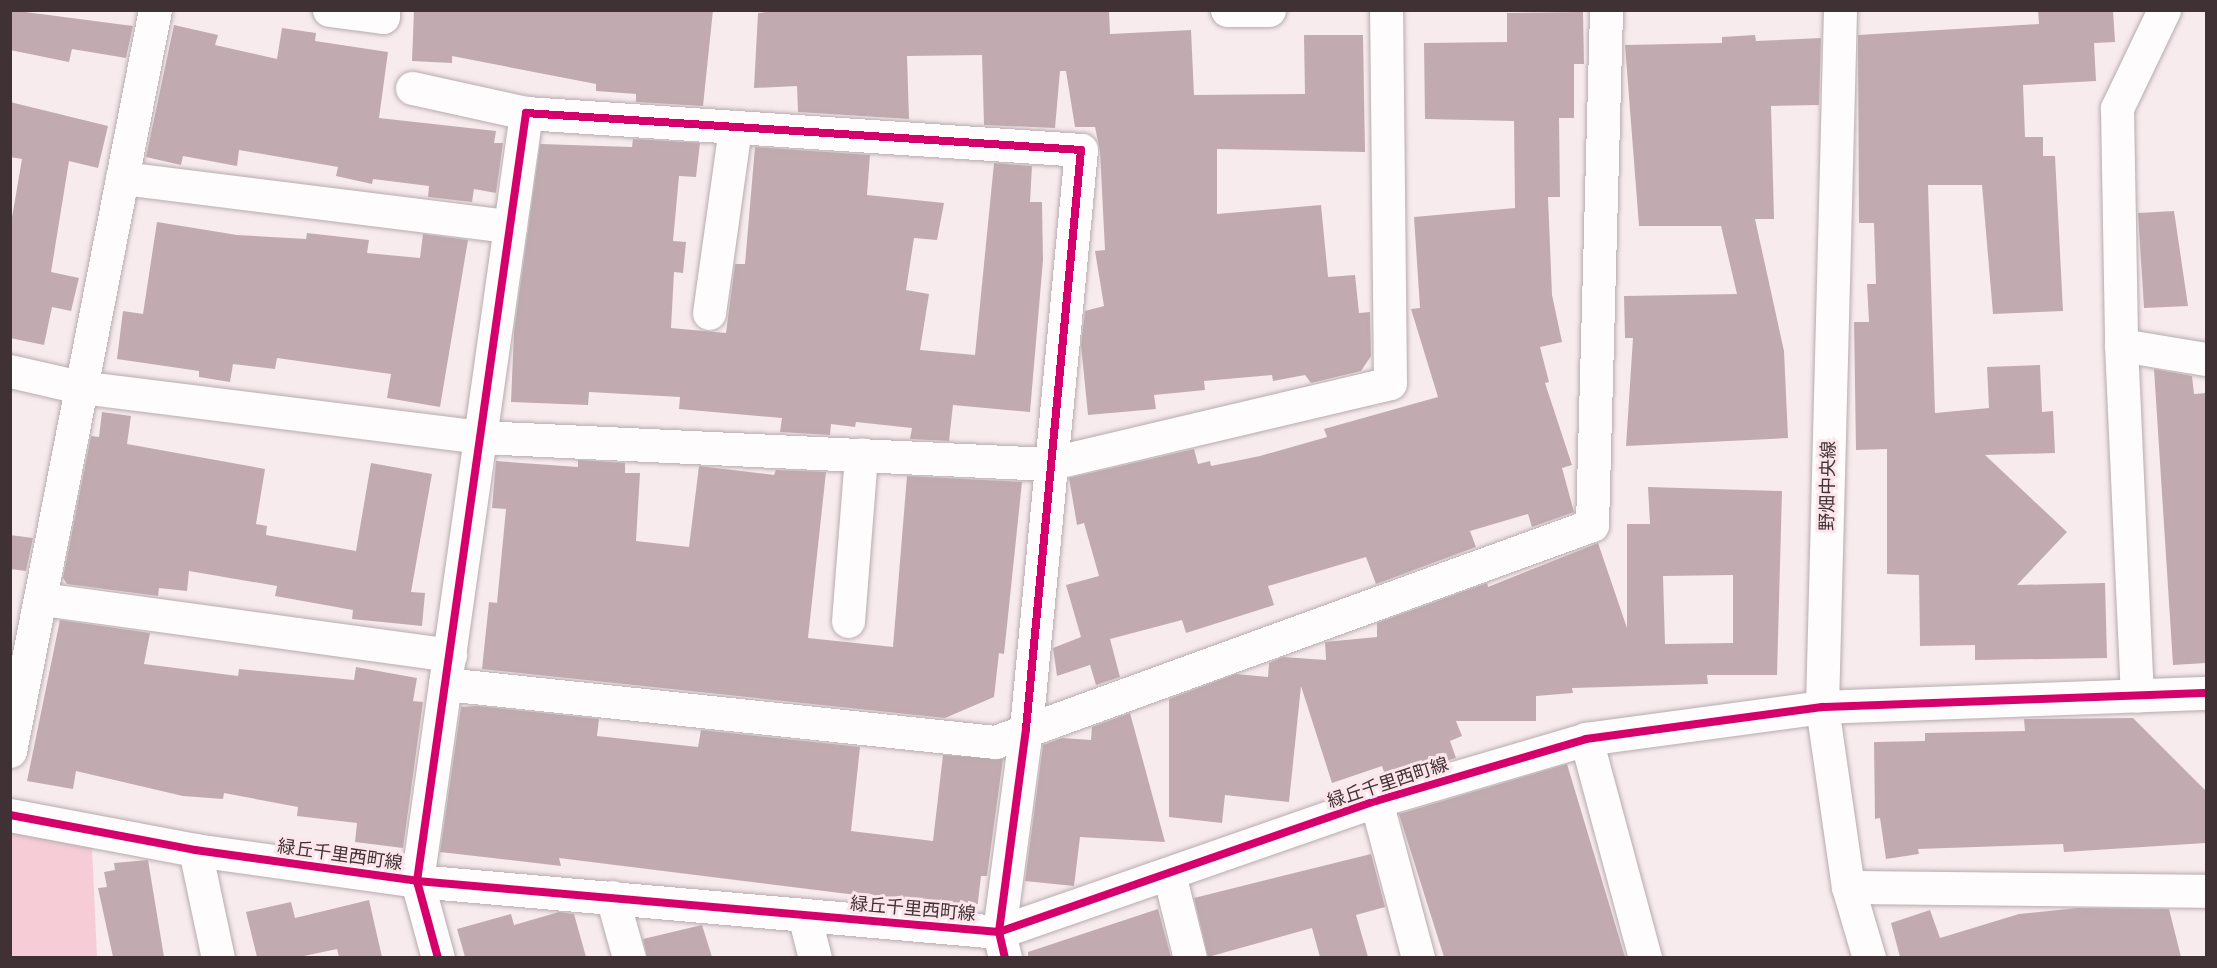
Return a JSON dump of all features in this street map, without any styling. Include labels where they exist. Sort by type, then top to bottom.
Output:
[{"type":"street","points":[[10,752],[42,599],[80,387],[155,10]]},
{"type":"street","points":[[329,10],[383,17],[384,10]]},
{"type":"street","points":[[1227,10],[1269,10]]},
{"type":"street","points":[[10,371],[80,387],[480,437],[1048,464],[1390,383],[1386,10]]},
{"type":"street","points":[[42,599],[448,669],[995,742],[1592,525],[1606,10]]},
{"type":"street","name":"野畑中央線","points":[[1840,10],[1822,707],[1848,887],[1869,957]]},
{"type":"street","points":[[2137,696],[2121,345],[2117,108],[2164,10]]},
{"type":"street","points":[[412,88],[526,113],[1081,150],[1048,464],[1026,729],[1002,945]]},
{"type":"street","points":[[438,957],[417,881],[526,113]]},
{"type":"street","points":[[709,313],[735,127]]},
{"type":"street","points":[[122,178],[510,226]]},
{"type":"street","points":[[2121,345],[2206,359]]},
{"type":"street","points":[[848,621],[861,455]]},
{"type":"street","name":"緑丘千里西町線","points":[[10,815],[195,850],[417,881],[804,915],[1002,945],[1169,874],[1376,801],[1586,739],[1822,707],[2206,693]]},
{"type":"street","points":[[1586,739],[1645,957]]},
{"type":"street","points":[[1376,801],[1418,957]]},
{"type":"street","points":[[195,850],[218,957]]},
{"type":"street","points":[[1169,874],[1191,957]]},
{"type":"street","points":[[1848,887],[2206,891]]},
{"type":"street","points":[[612,897],[629,957]]},
{"type":"street","points":[[804,915],[815,957]]},
{"type":"shaded area","points":[[11,829],[92,848],[97,957],[11,958]]},
{"type":"building","points":[[10,10],[133,26],[126,58],[72,49],[69,62],[10,50]]},
{"type":"building","points":[[414,10],[713,10],[703,106],[636,102],[636,94],[596,91],[596,84],[452,56],[452,63],[412,61]]},
{"type":"building","points":[[788,10],[1109,10],[1110,34],[1191,30],[1194,95],[1305,94],[1304,35],[1363,35],[1365,152],[1217,149],[1217,214],[1321,205],[1328,277],[1355,275],[1359,313],[1370,312],[1371,356],[1361,371],[1311,383],[1305,375],[1273,381],[1272,375],[1204,381],[1205,390],[1154,395],[1156,409],[1088,415],[1081,345],[1085,311],[1104,306],[1095,251],[1105,250],[1100,151],[1095,127],[1075,127],[1066,71],[1060,71],[1055,128],[984,125],[982,55],[907,56],[909,119],[798,112],[797,86],[754,88],[758,13]]},
{"type":"building","points":[[2038,10],[2113,10],[2115,42],[2094,43],[2096,81],[2023,85],[2025,137],[2043,137],[2043,156],[2055,156],[2063,311],[1993,314],[1982,185],[1928,185],[1935,413],[1989,408],[1987,367],[2040,365],[2042,412],[2053,411],[2055,453],[1985,455],[2067,532],[2017,585],[2105,583],[2107,658],[1975,660],[1975,645],[1920,646],[1919,575],[1887,574],[1887,449],[1856,450],[1854,322],[1869,322],[1867,284],[1876,284],[1874,223],[1859,223],[1858,35],[2039,24]]},
{"type":"building","points":[[1583,12],[1584,64],[1574,64],[1574,118],[1559,118],[1560,197],[1548,197],[1552,295],[1562,342],[1540,347],[1549,382],[1545,383],[1572,465],[1562,468],[1574,512],[1532,527],[1528,514],[1470,531],[1476,547],[1376,584],[1366,557],[1268,586],[1274,605],[1186,633],[1182,620],[1110,639],[1120,677],[1096,685],[1090,665],[1057,676],[1053,648],[1081,637],[1066,585],[1099,576],[1084,523],[1077,525],[1069,478],[1194,449],[1198,464],[1210,461],[1211,466],[1260,456],[1327,437],[1324,429],[1438,397],[1411,309],[1420,308],[1414,217],[1515,208],[1514,121],[1425,119],[1424,43],[1507,42],[1507,13]]},
{"type":"building","points":[[174,25],[218,35],[215,45],[277,59],[282,28],[316,33],[315,41],[388,52],[379,118],[496,131],[494,143],[503,143],[496,193],[474,189],[472,202],[428,197],[429,186],[373,179],[372,184],[336,176],[338,167],[239,150],[237,166],[183,156],[181,165],[146,157]]},
{"type":"building","points":[[1755,35],[1756,41],[1821,38],[1819,105],[1771,106],[1774,219],[1755,219],[1784,351],[1788,438],[1626,446],[1633,338],[1625,338],[1624,296],[1737,294],[1721,226],[1639,226],[1625,45],[1722,43],[1722,37]]},
{"type":"building","points":[[10,102],[108,126],[98,168],[69,161],[51,272],[79,278],[71,311],[52,307],[44,345],[10,338],[10,229],[22,159],[10,157]]},
{"type":"building","points":[[633,139],[700,143],[696,177],[679,176],[673,241],[686,242],[683,273],[674,272],[671,328],[726,333],[735,264],[745,264],[755,147],[870,155],[867,195],[944,203],[937,240],[914,238],[906,290],[929,294],[920,350],[975,355],[994,163],[1032,166],[1030,202],[1042,202],[1043,260],[1030,412],[953,405],[949,441],[910,439],[912,428],[856,422],[855,427],[831,424],[830,435],[780,432],[782,418],[679,409],[680,397],[589,392],[588,405],[511,402],[514,331],[540,144],[632,147]]},
{"type":"building","points":[[2174,211],[2188,306],[2144,308],[2138,213]]},
{"type":"building","points":[[157,222],[237,235],[306,239],[307,233],[369,240],[367,253],[420,258],[423,234],[468,240],[440,407],[387,398],[391,374],[277,358],[275,369],[233,364],[230,382],[199,377],[199,371],[117,359],[123,311],[143,314]]},
{"type":"building","points":[[2154,369],[2192,376],[2194,394],[2206,393],[2206,663],[2173,665]]},
{"type":"building","points":[[102,412],[131,416],[127,444],[265,469],[256,524],[267,526],[266,535],[356,551],[371,463],[432,474],[411,592],[425,593],[422,626],[352,619],[353,610],[275,596],[277,586],[189,571],[187,591],[159,588],[158,596],[67,584],[63,578],[91,436],[99,437]]},
{"type":"building","points":[[578,460],[625,463],[625,473],[640,473],[636,541],[689,547],[699,466],[774,475],[776,470],[826,472],[808,638],[893,647],[907,476],[1022,482],[1004,654],[999,653],[994,697],[945,718],[482,669],[489,602],[497,603],[506,509],[492,508],[496,461],[578,467]]},
{"type":"building","points":[[1648,487],[1782,491],[1777,675],[1707,675],[1708,684],[1572,688],[1573,693],[1536,696],[1536,721],[1456,721],[1462,736],[1450,741],[1456,758],[1386,778],[1382,766],[1332,783],[1301,686],[1289,802],[1225,795],[1222,823],[1169,817],[1169,699],[1236,674],[1268,677],[1269,663],[1283,657],[1326,660],[1325,642],[1377,637],[1377,623],[1487,583],[1488,587],[1598,543],[1627,628],[1627,524],[1650,524]],"holes":[[[1733,575],[1733,643],[1665,644],[1663,576]]]},
{"type":"building","points":[[10,535],[33,538],[26,571],[10,569]]},
{"type":"building","points":[[60,620],[150,633],[144,664],[238,676],[239,669],[354,680],[356,667],[417,678],[413,701],[423,702],[403,848],[355,842],[357,823],[297,816],[298,807],[224,793],[223,799],[183,796],[76,771],[73,789],[27,781]]},
{"type":"building","points":[[477,706],[599,719],[597,736],[698,747],[701,730],[860,747],[851,831],[933,841],[943,755],[1003,759],[987,876],[981,876],[977,910],[559,858],[561,866],[440,852],[461,707]]},
{"type":"building","points":[[1130,713],[1165,842],[1080,837],[1074,886],[1025,881],[1043,745],[1062,738],[1091,740],[1092,727]]},
{"type":"building","points":[[2133,718],[2206,791],[2206,843],[2064,852],[2063,844],[1918,849],[1919,854],[1886,859],[1880,818],[1875,819],[1874,742],[1925,741],[1925,733],[2025,731],[2024,719]]},
{"type":"building","points":[[1567,764],[1625,957],[1444,957],[1399,814]]},
{"type":"building","points":[[1371,854],[1385,907],[1356,915],[1368,957],[1320,957],[1312,928],[1208,957],[1194,898]]},
{"type":"building","points":[[148,860],[164,957],[113,957],[98,888],[107,887],[104,872],[115,870],[114,863]]},
{"type":"building","points":[[369,900],[382,957],[339,957],[337,949],[299,957],[257,957],[246,912],[291,902],[295,918]]},
{"type":"building","points":[[2078,908],[2169,909],[2181,957],[1900,957],[1891,923],[1930,910],[1940,938],[2019,914]]},
{"type":"building","points":[[1158,909],[1171,957],[1028,957],[1028,952]]},
{"type":"building","points":[[559,912],[574,914],[586,957],[465,957],[457,929],[511,914],[514,925]]},
{"type":"building","points":[[702,925],[712,957],[647,957],[643,939]]},
{"type":"cycle path","points":[[438,958],[417,881],[526,113],[1081,150],[1026,729],[999,932],[1005,958]]},
{"type":"cycle path","points":[[10,815],[195,850],[417,881],[999,932],[1376,801],[1586,739],[1822,707],[2206,693]]}]
